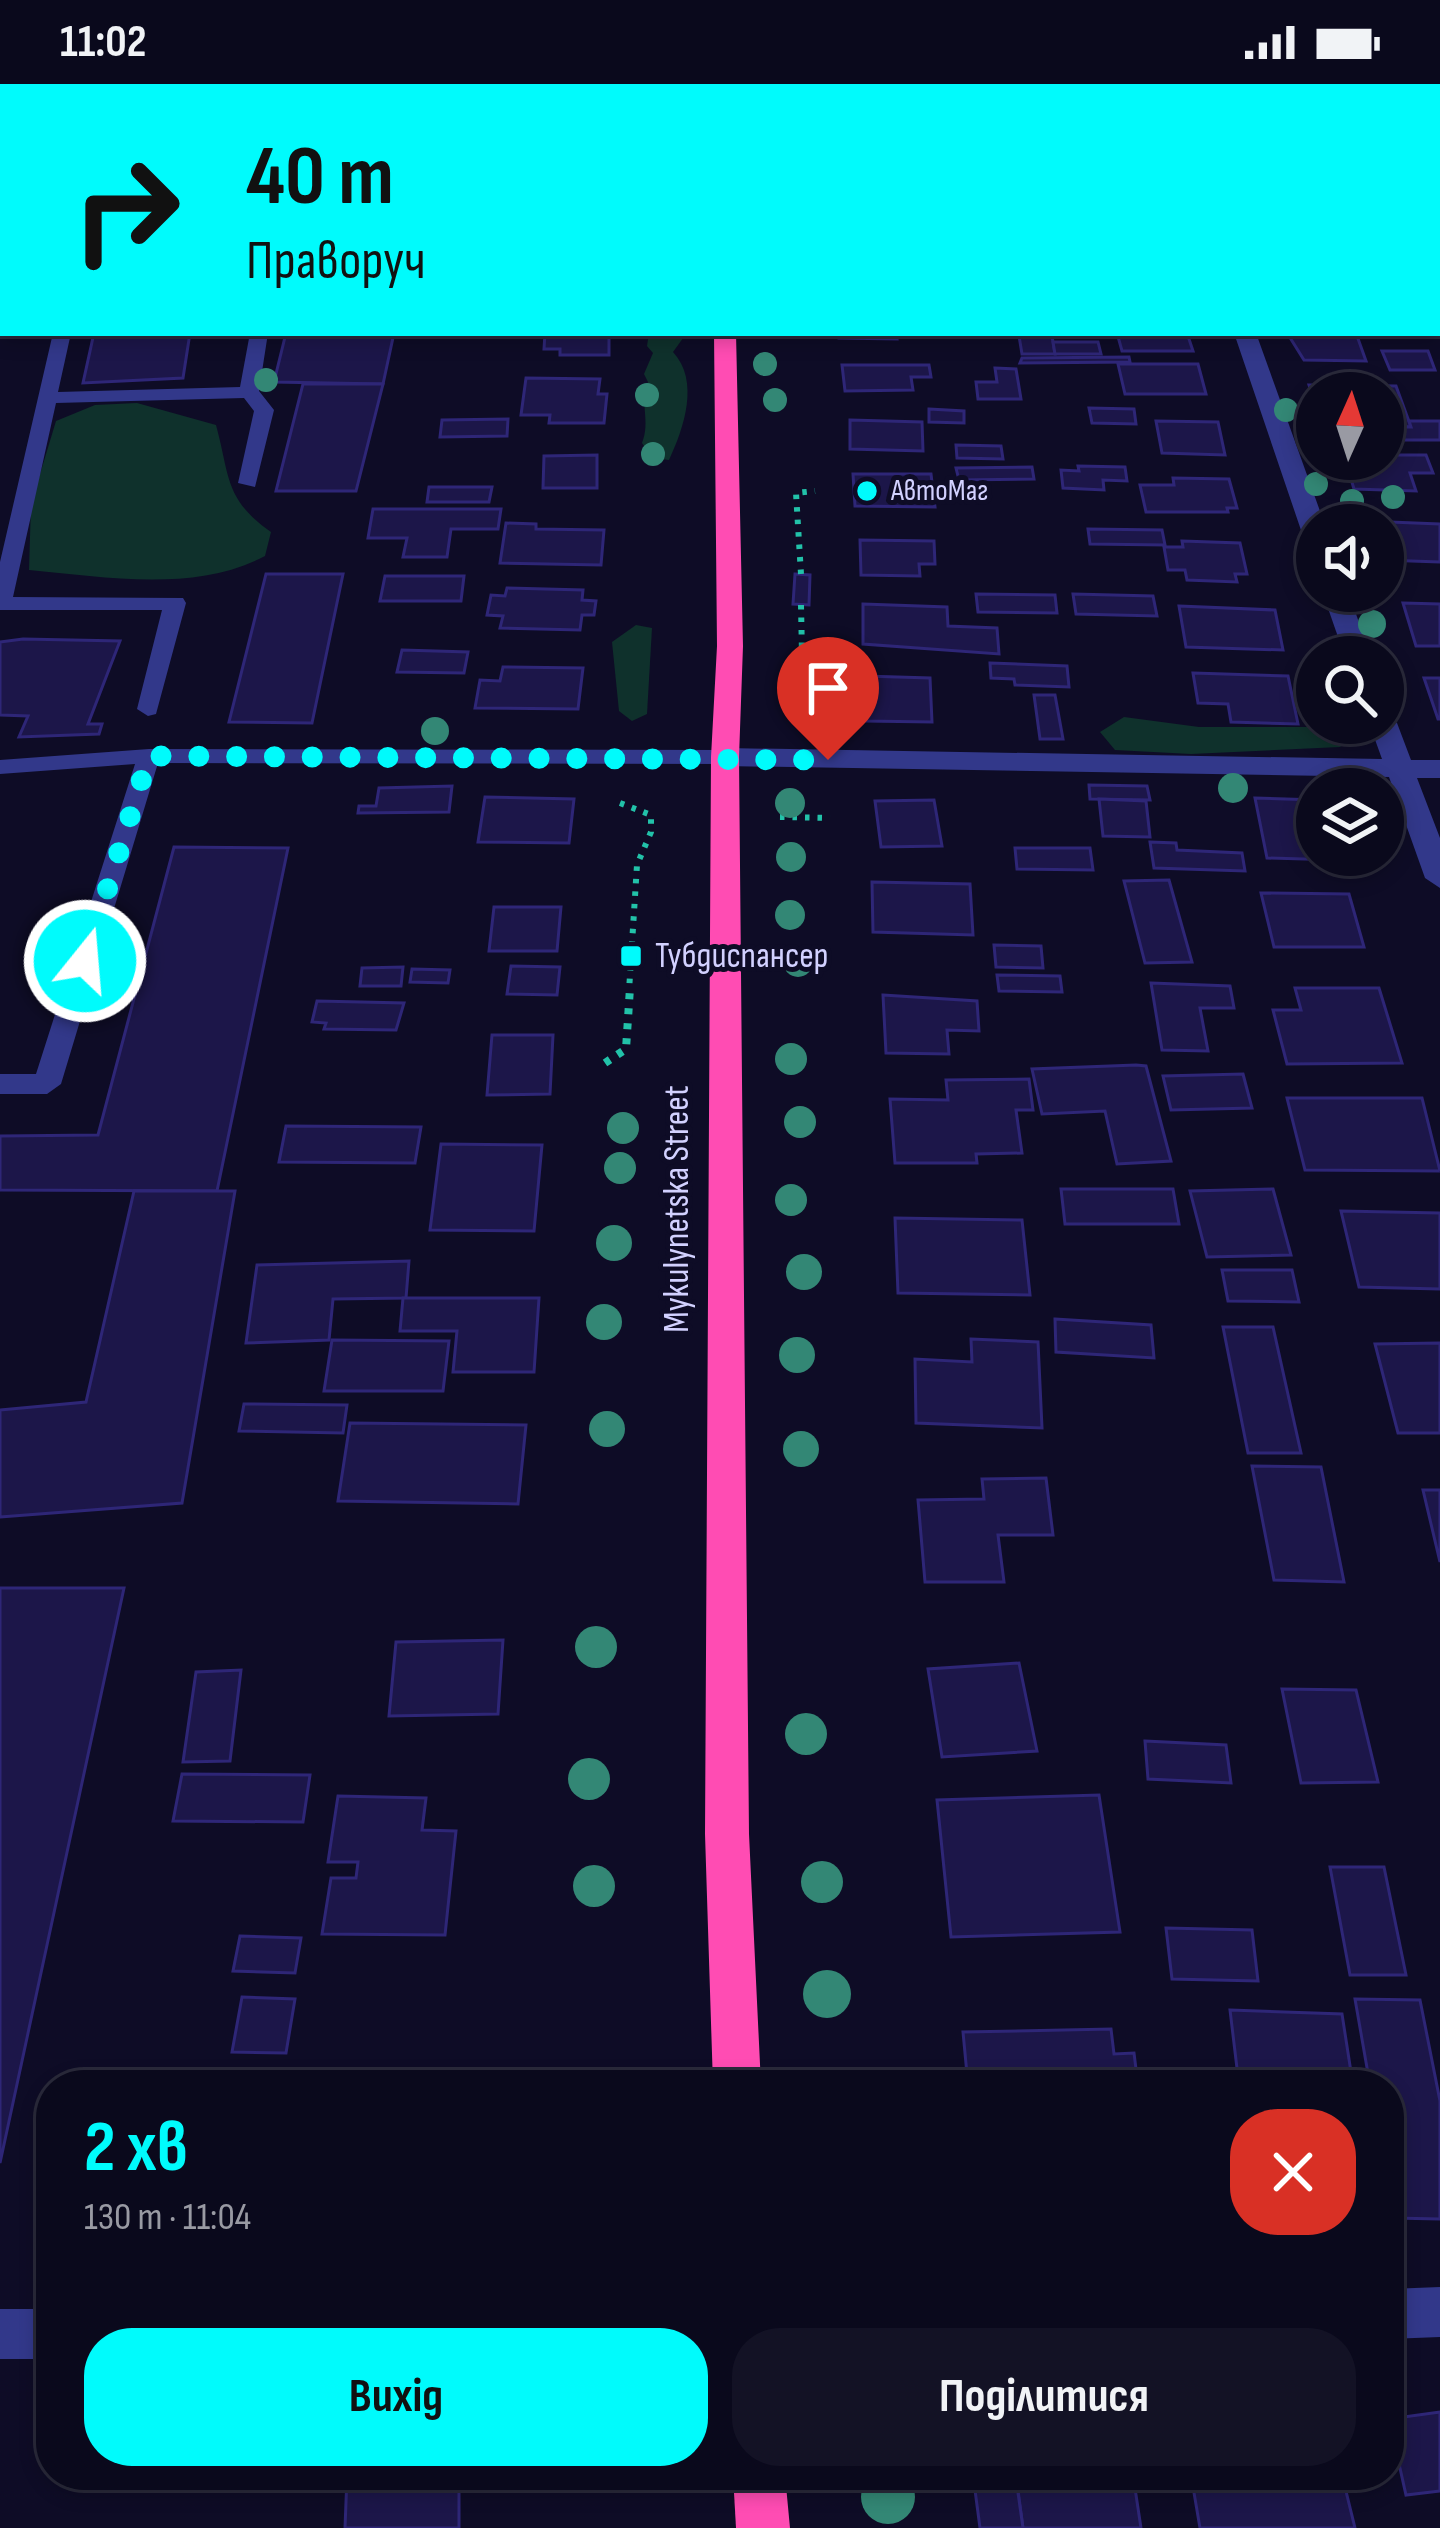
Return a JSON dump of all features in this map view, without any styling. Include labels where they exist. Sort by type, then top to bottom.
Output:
[{"type":"highway","name":"Mykulynetska Street","points":[[725,336],[730,646],[725,757],[727,1834],[736,2070]]},
{"type":"highway","points":[[760,2490],[763,2528]]},
{"type":"street","points":[[1246,336],[1305,504]]},
{"type":"street","points":[[725,757],[1399,768],[1390,744]]},
{"type":"street","points":[[1404,768],[1440,769]]},
{"type":"street","points":[[1404,781],[1440,878]]},
{"type":"street","points":[[1404,2313],[1440,2312]]},
{"type":"street","points":[[0,2333],[36,2334]]},
{"type":"lane","points":[[61,336],[0,604],[175,603],[148,709]]},
{"type":"lane","points":[[249,392],[259,336]]},
{"type":"lane","points":[[45,398],[249,392]]},
{"type":"lane","points":[[248,483],[264,410],[249,392]]},
{"type":"lane","points":[[0,1084],[47,1084],[149,756]]},
{"type":"lane","points":[[0,767],[149,756],[725,757]]},
{"type":"path","points":[[801,574],[796,493],[815,491]]},
{"type":"path","points":[[801,605],[803,703],[826,715]]},
{"type":"path","points":[[604,1063],[626,1049],[637,865],[651,832],[651,815],[620,803]]},
{"type":"path","points":[[780,818],[830,818]]},
{"type":"green space","points":[[649,336],[685,336],[673,352],[686,377],[687,405],[669,460],[652,458],[642,443],[648,382],[644,374],[653,353],[647,346]]},
{"type":"green space","points":[[137,403],[216,425],[237,497],[271,532],[265,556],[238,568],[180,579],[29,570],[31,504],[56,421],[95,405]]},
{"type":"green space","points":[[636,625],[652,628],[647,714],[632,721],[619,711],[612,642]]},
{"type":"green space","points":[[1124,717],[1199,727],[1296,727],[1296,744],[1343,744],[1191,754],[1115,750],[1100,732]]},
{"type":"building","points":[[93,336],[190,336],[183,378],[83,383]]},
{"type":"building","points":[[285,336],[393,336],[383,384],[274,382]]},
{"type":"building","points":[[545,336],[609,336],[609,355],[560,355],[560,349],[544,349]]},
{"type":"building","points":[[896,336],[897,339],[839,338]]},
{"type":"building","points":[[1019,336],[1052,336],[1055,354],[1022,354]]},
{"type":"building","points":[[1118,336],[1188,336],[1193,351],[1122,351]]},
{"type":"building","points":[[1289,336],[1357,336],[1366,361],[1304,360]]},
{"type":"building","points":[[1053,342],[1098,342],[1101,354],[1055,354]]},
{"type":"building","points":[[1382,351],[1428,351],[1435,370],[1390,370]]},
{"type":"building","points":[[1129,357],[1130,362],[1020,363],[1022,358]]},
{"type":"building","points":[[1118,364],[1198,364],[1206,394],[1125,394]]},
{"type":"building","points":[[842,365],[929,365],[931,377],[911,377],[913,390],[845,391]]},
{"type":"building","points":[[995,368],[1016,369],[1021,399],[978,399],[976,382],[997,382]]},
{"type":"building","points":[[526,378],[600,379],[598,394],[607,394],[604,423],[549,423],[550,415],[521,415]]},
{"type":"building","points":[[303,384],[383,384],[356,491],[276,491]]},
{"type":"building","points":[[1089,408],[1134,409],[1136,424],[1092,423]]},
{"type":"building","points":[[929,409],[964,411],[964,423],[929,422]]},
{"type":"building","points":[[508,419],[507,436],[440,437],[442,420]]},
{"type":"building","points":[[850,420],[922,422],[923,451],[850,449]]},
{"type":"building","points":[[1156,421],[1218,422],[1225,455],[1162,453]]},
{"type":"building","points":[[1409,421],[1440,421],[1440,440],[1404,440],[1404,427],[1411,427]]},
{"type":"building","points":[[956,445],[1001,446],[1003,459],[957,458]]},
{"type":"building","points":[[597,455],[597,488],[543,488],[544,456]]},
{"type":"building","points":[[1404,455],[1426,455],[1433,473],[1410,473],[1416,491],[1354,489],[1351,480],[1404,480]]},
{"type":"building","points":[[1078,466],[1125,467],[1127,481],[1103,480],[1104,490],[1063,488],[1061,470],[1079,471]]},
{"type":"building","points":[[1032,467],[1034,479],[959,480],[956,468]]},
{"type":"building","points":[[853,474],[931,474],[935,507],[855,506]]},
{"type":"building","points":[[1173,478],[1229,479],[1237,508],[1227,508],[1228,512],[1146,512],[1140,485],[1174,485]]},
{"type":"building","points":[[429,487],[492,487],[489,502],[427,502]]},
{"type":"building","points":[[373,509],[501,509],[498,529],[451,529],[447,557],[403,557],[407,538],[368,538]]},
{"type":"building","points":[[506,523],[536,524],[536,529],[604,530],[601,565],[500,563]]},
{"type":"building","points":[[1404,523],[1440,524],[1440,562],[1404,561]]},
{"type":"building","points":[[1088,529],[1162,530],[1165,545],[1090,544]]},
{"type":"building","points":[[860,540],[934,541],[935,564],[919,564],[920,576],[861,575]]},
{"type":"building","points":[[1182,541],[1240,543],[1247,574],[1235,574],[1237,582],[1187,580],[1185,570],[1168,570],[1164,547],[1183,547]]},
{"type":"building","points":[[266,574],[343,574],[312,723],[229,722]]},
{"type":"building","points":[[795,574],[810,575],[809,605],[793,604]]},
{"type":"building","points":[[385,576],[464,576],[461,601],[380,601]]},
{"type":"building","points":[[507,588],[583,590],[582,600],[596,601],[594,615],[582,615],[580,630],[500,628],[503,616],[487,615],[491,595],[505,596]]},
{"type":"building","points":[[976,594],[1055,595],[1057,613],[978,612]]},
{"type":"building","points":[[1073,594],[1153,596],[1157,616],[1076,614]]},
{"type":"building","points":[[1404,603],[1440,604],[1440,646],[1416,646]]},
{"type":"building","points":[[863,604],[947,607],[948,626],[997,628],[999,654],[863,644]]},
{"type":"building","points":[[1179,606],[1275,610],[1283,650],[1186,647]]},
{"type":"building","points":[[120,641],[88,724],[102,724],[99,734],[19,737],[28,716],[0,715],[0,642]]},
{"type":"building","points":[[402,650],[468,652],[464,673],[397,672]]},
{"type":"building","points":[[990,663],[1067,666],[1069,687],[1015,685],[1014,679],[991,678]]},
{"type":"building","points":[[503,667],[583,668],[578,709],[475,708],[480,680],[500,681]]},
{"type":"building","points":[[1193,673],[1288,676],[1296,724],[1231,722],[1228,704],[1198,703]]},
{"type":"building","points":[[864,676],[930,678],[932,722],[865,721]]},
{"type":"building","points":[[1424,678],[1440,678],[1440,719],[1438,719]]},
{"type":"building","points":[[1034,695],[1055,695],[1063,739],[1040,739]]},
{"type":"building","points":[[1089,785],[1147,786],[1150,800],[1090,799]]},
{"type":"building","points":[[452,786],[449,812],[358,813],[359,806],[376,806],[379,788]]},
{"type":"building","points":[[485,797],[574,799],[569,843],[478,842]]},
{"type":"building","points":[[1255,798],[1296,799],[1296,859],[1267,858]]},
{"type":"building","points":[[1099,799],[1146,801],[1150,837],[1103,836]]},
{"type":"building","points":[[934,800],[942,846],[881,847],[875,801]]},
{"type":"building","points":[[1150,842],[1176,843],[1177,850],[1242,853],[1245,871],[1154,868]]},
{"type":"building","points":[[174,847],[288,848],[217,1191],[0,1190],[0,1136],[98,1135]]},
{"type":"building","points":[[1015,848],[1090,848],[1093,870],[1017,869]]},
{"type":"building","points":[[1169,880],[1192,962],[1145,963],[1124,881]]},
{"type":"building","points":[[872,882],[970,884],[973,935],[873,932]]},
{"type":"building","points":[[1261,893],[1349,894],[1364,947],[1274,947]]},
{"type":"building","points":[[494,907],[561,907],[557,951],[489,951]]},
{"type":"building","points":[[994,945],[1041,946],[1043,968],[996,967]]},
{"type":"building","points":[[511,966],[560,967],[557,995],[507,994]]},
{"type":"building","points":[[403,967],[401,986],[360,986],[362,968]]},
{"type":"building","points":[[412,969],[450,970],[448,983],[410,982]]},
{"type":"building","points":[[997,975],[1060,976],[1062,992],[999,991]]},
{"type":"building","points":[[1151,983],[1230,986],[1234,1008],[1200,1008],[1208,1051],[1162,1050]]},
{"type":"building","points":[[1295,988],[1379,988],[1402,1063],[1287,1064],[1273,1010],[1301,1010]]},
{"type":"building","points":[[883,995],[977,1001],[979,1031],[947,1030],[949,1054],[886,1053]]},
{"type":"building","points":[[317,1001],[404,1003],[396,1030],[324,1029],[326,1023],[312,1022]]},
{"type":"building","points":[[492,1035],[553,1035],[550,1094],[487,1095]]},
{"type":"building","points":[[1146,1066],[1171,1161],[1117,1164],[1105,1111],[1042,1114],[1032,1069]]},
{"type":"building","points":[[1243,1074],[1252,1108],[1171,1110],[1163,1076]]},
{"type":"building","points":[[1029,1079],[1033,1110],[1016,1110],[1022,1153],[976,1154],[977,1163],[895,1163],[890,1099],[948,1100],[946,1080]]},
{"type":"building","points":[[1287,1098],[1422,1098],[1440,1171],[1305,1170]]},
{"type":"building","points":[[286,1126],[421,1127],[415,1163],[279,1162]]},
{"type":"building","points":[[441,1144],[542,1145],[534,1231],[430,1230]]},
{"type":"building","points":[[1061,1189],[1173,1189],[1179,1224],[1065,1224]]},
{"type":"building","points":[[1273,1189],[1291,1255],[1207,1257],[1190,1191]]},
{"type":"building","points":[[134,1191],[235,1191],[182,1503],[0,1517],[0,1410],[86,1402]]},
{"type":"building","points":[[1341,1211],[1440,1213],[1440,1289],[1359,1287]]},
{"type":"building","points":[[895,1218],[1022,1220],[1030,1295],[898,1293]]},
{"type":"building","points":[[409,1261],[406,1298],[333,1299],[329,1340],[246,1343],[257,1265]]},
{"type":"building","points":[[1222,1270],[1292,1270],[1299,1302],[1228,1301]]},
{"type":"building","points":[[403,1298],[539,1298],[534,1372],[453,1372],[457,1331],[400,1331]]},
{"type":"building","points":[[1055,1319],[1151,1325],[1154,1358],[1056,1352]]},
{"type":"building","points":[[1223,1327],[1273,1327],[1301,1453],[1248,1453]]},
{"type":"building","points":[[971,1339],[1038,1342],[1042,1428],[916,1423],[915,1359],[972,1362]]},
{"type":"building","points":[[332,1340],[449,1341],[443,1391],[324,1391]]},
{"type":"building","points":[[1440,1343],[1440,1433],[1398,1433],[1375,1344]]},
{"type":"building","points":[[244,1404],[347,1405],[343,1433],[239,1431]]},
{"type":"building","points":[[350,1423],[526,1425],[518,1504],[338,1501]]},
{"type":"building","points":[[1252,1466],[1321,1467],[1344,1582],[1274,1580]]},
{"type":"building","points":[[1046,1478],[1053,1535],[998,1535],[1004,1582],[925,1582],[918,1500],[984,1499],[982,1479]]},
{"type":"building","points":[[1423,1490],[1440,1490],[1440,1562]]},
{"type":"building","points":[[0,1588],[124,1588],[0,2163]]},
{"type":"building","points":[[503,1640],[498,1714],[389,1716],[396,1642]]},
{"type":"building","points":[[1019,1663],[1037,1751],[942,1757],[928,1669]]},
{"type":"building","points":[[241,1670],[230,1761],[183,1762],[196,1672]]},
{"type":"building","points":[[1282,1689],[1356,1690],[1378,1782],[1301,1783]]},
{"type":"building","points":[[1145,1741],[1226,1745],[1231,1783],[1148,1779]]},
{"type":"building","points":[[182,1774],[310,1775],[303,1822],[173,1821]]},
{"type":"building","points":[[1099,1795],[1120,1932],[951,1937],[937,1800]]},
{"type":"building","points":[[338,1796],[426,1798],[422,1830],[456,1831],[445,1935],[322,1934],[331,1878],[356,1878],[358,1862],[328,1862]]},
{"type":"building","points":[[1330,1867],[1384,1867],[1406,1975],[1350,1975]]},
{"type":"building","points":[[1166,1928],[1252,1930],[1258,1981],[1172,1979]]},
{"type":"building","points":[[240,1936],[301,1938],[295,1973],[233,1971]]},
{"type":"building","points":[[242,1997],[295,1999],[286,2053],[232,2052]]},
{"type":"building","points":[[1355,1999],[1420,2000],[1440,2101],[1440,2219],[1404,2218],[1404,2070],[1367,2070]]},
{"type":"building","points":[[1230,2010],[1342,2014],[1351,2070],[1237,2070]]},
{"type":"building","points":[[1111,2029],[1114,2054],[1134,2053],[1136,2070],[967,2070],[963,2032]]},
{"type":"building","points":[[1440,2412],[1440,2491],[1406,2495],[1404,2417]]},
{"type":"building","points":[[346,2490],[459,2490],[459,2528],[345,2528]]},
{"type":"building","points":[[975,2490],[1018,2490],[1023,2528],[980,2528]]},
{"type":"building","points":[[1018,2490],[1135,2490],[1141,2528],[1023,2528]]},
{"type":"building","points":[[1194,2490],[1346,2490],[1355,2528],[1200,2528]]},
{"type":"place","name":"АвтоМаг","points":[[867,491]]},
{"type":"place","name":"Тубдиспансер","points":[[631,956]]},
{"type":"route","points":[[85,961],[149,756],[828,760]]}]
